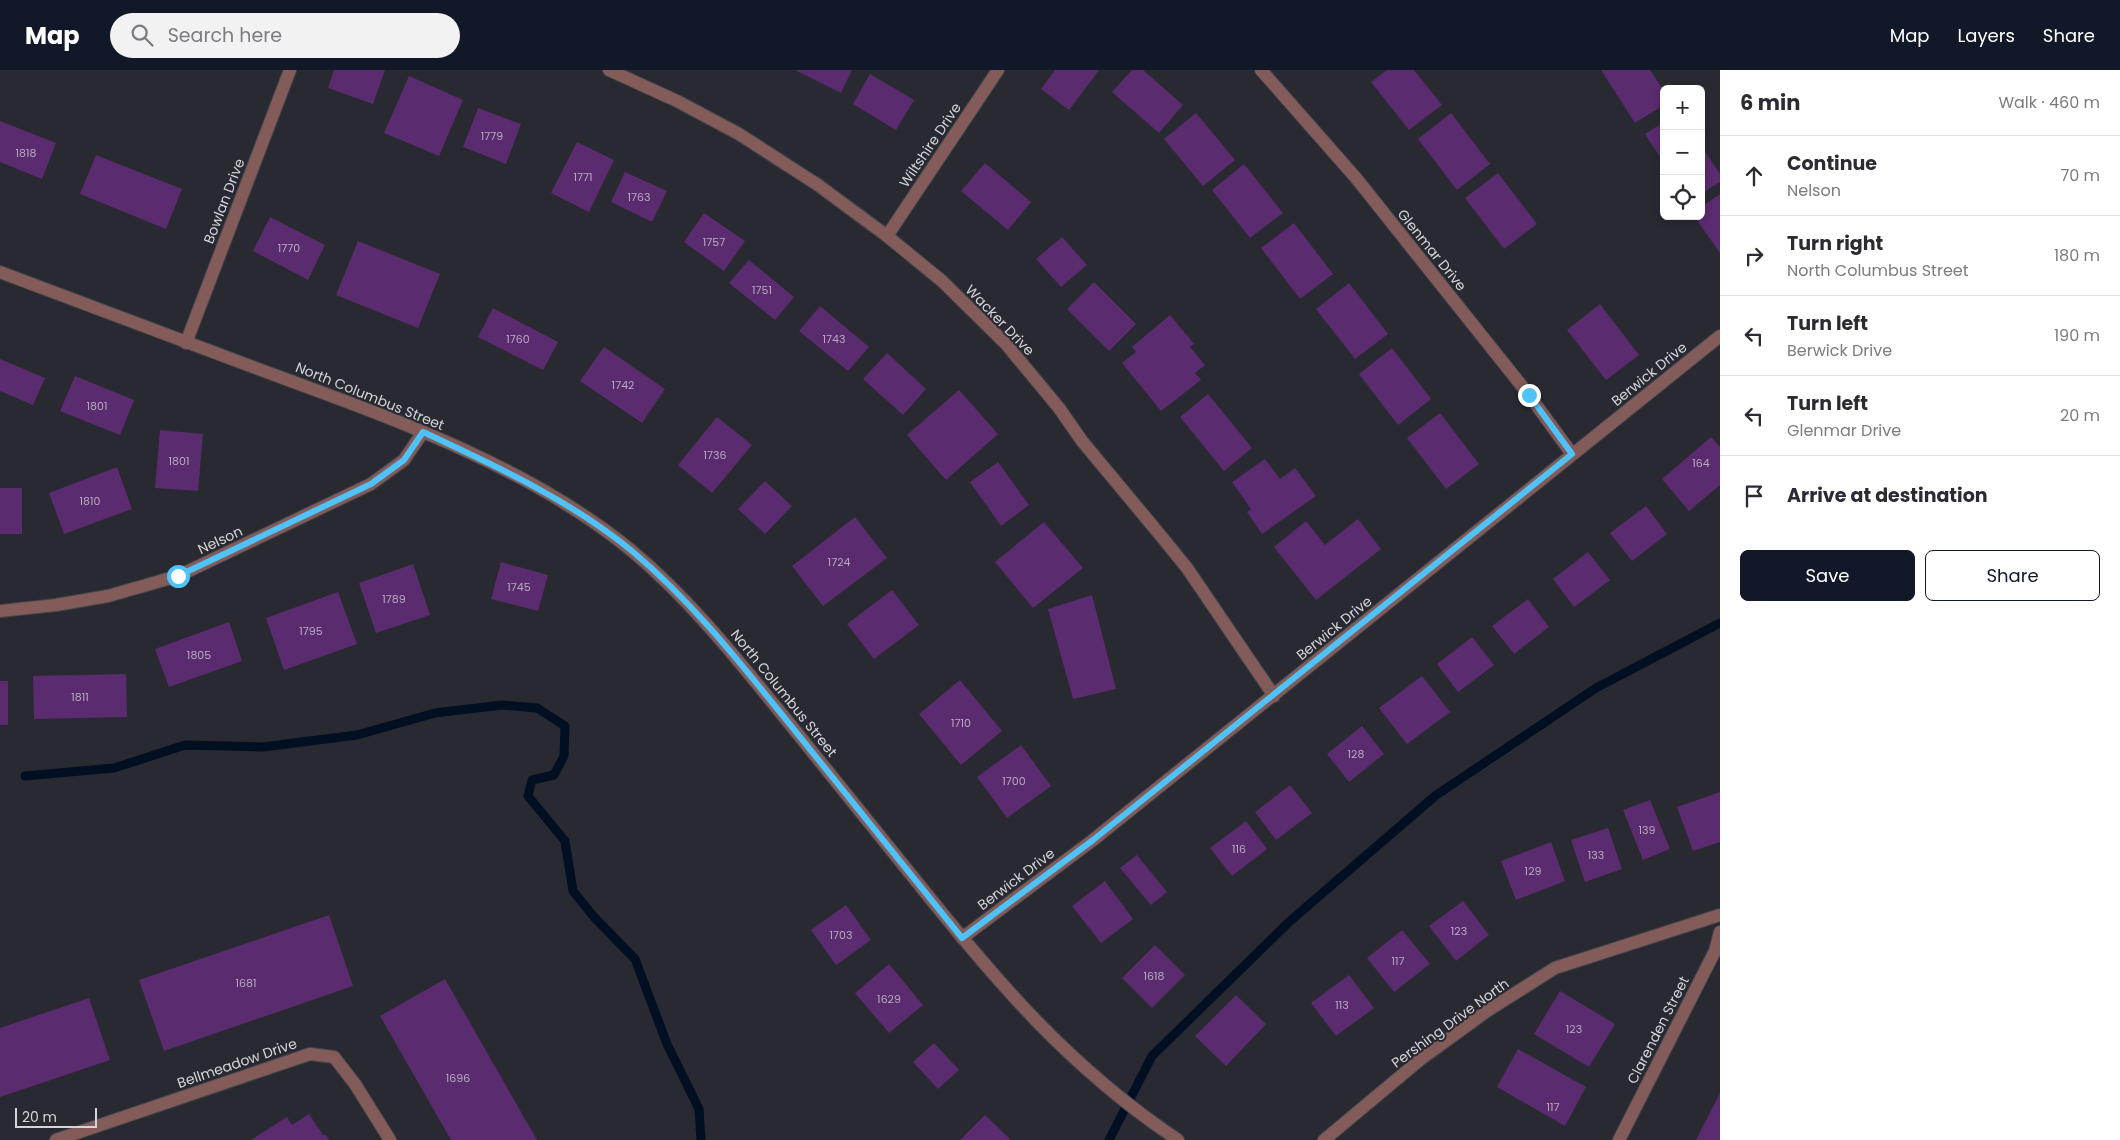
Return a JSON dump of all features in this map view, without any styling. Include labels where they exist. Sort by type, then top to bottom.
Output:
[{"type":"street","name":"Bowlan Drive","points":[[186,343],[290,70]]},
{"type":"street","name":"Wacker Drive","points":[[609,70],[677,101],[739,134],[818,186],[888,236],[942,281],[1006,344],[1186,568],[1274,696]]},
{"type":"street","name":"Wiltshire Drive","points":[[888,236],[998,70]]},
{"type":"street","name":"Glenmar Drive","points":[[1261,70],[1356,178],[1529,395],[1572,454]]},
{"type":"street","name":"North Columbus Street","points":[[0,272],[423,432],[494,465],[565,504],[632,551],[720,637],[1004,988],[1060,1047],[1115,1095],[1178,1140]]},
{"type":"street","name":"Berwick Drive","points":[[962,938],[1093,840],[1720,336]]},
{"type":"street","name":"Nelson","points":[[0,611],[56,605],[108,596],[178,576],[371,484],[404,460],[423,432]]},
{"type":"street","name":"Pershing Drive North","points":[[1324,1140],[1421,1059],[1487,1011],[1556,968],[1720,915]]},
{"type":"street","name":"Clarenden Street","points":[[1619,1140],[1715,951],[1720,932]]},
{"type":"street","name":"Bellmeadow Drive","points":[[56,1140],[310,1054],[334,1057],[355,1084],[390,1140]]},
{"type":"building","points":[[334,70],[385,70],[373,104],[328,88]]},
{"type":"building","points":[[795,70],[852,70],[841,93]]},
{"type":"building","points":[[1055,70],[1099,70],[1069,110],[1041,89]]},
{"type":"building","points":[[1132,70],[1143,70],[1183,105],[1159,133],[1112,92]]},
{"type":"building","points":[[1387,70],[1414,70],[1442,105],[1409,130],[1371,82]]},
{"type":"building","points":[[1601,70],[1650,70],[1660,85],[1660,107],[1635,123]]},
{"type":"building","points":[[870,74],[914,100],[896,130],[853,104]]},
{"type":"building","points":[[409,76],[463,100],[439,156],[384,133]]},
{"type":"building","points":[[478,108],[521,124],[506,164],[463,147]]},
{"type":"building","points":[[1196,113],[1235,160],[1203,186],[1164,139]]},
{"type":"building","points":[[1451,113],[1490,164],[1457,190],[1418,139]]},
{"type":"building","points":[[0,121],[56,143],[42,179],[0,162]]},
{"type":"building","points":[[1660,125],[1660,157],[1645,134]]},
{"type":"building","points":[[577,142],[614,160],[589,212],[551,193]]},
{"type":"building","points":[[1705,151],[1720,174],[1720,182],[1705,191]]},
{"type":"building","points":[[96,155],[182,189],[166,229],[80,194]]},
{"type":"building","points":[[985,163],[1031,202],[1008,230],[961,191]]},
{"type":"building","points":[[1244,164],[1283,213],[1250,238],[1212,190]]},
{"type":"building","points":[[625,172],[667,191],[652,222],[611,202]]},
{"type":"building","points":[[1498,173],[1537,224],[1504,249],[1465,198]]},
{"type":"building","points":[[1720,194],[1720,253],[1697,220],[1705,220],[1705,204]]},
{"type":"building","points":[[704,213],[745,241],[724,271],[684,242]]},
{"type":"building","points":[[270,217],[325,245],[308,280],[253,251]]},
{"type":"building","points":[[1294,223],[1333,274],[1300,299],[1261,248]]},
{"type":"building","points":[[1062,237],[1087,265],[1061,287],[1036,259]]},
{"type":"building","points":[[358,241],[440,274],[418,328],[336,295]]},
{"type":"building","points":[[749,260],[794,297],[775,320],[729,283]]},
{"type":"building","points":[[1094,282],[1136,324],[1109,351],[1067,309]]},
{"type":"building","points":[[1349,283],[1388,334],[1355,359],[1316,309]]},
{"type":"building","points":[[1600,304],[1639,355],[1606,380],[1567,330]]},
{"type":"building","points":[[820,306],[869,347],[848,371],[799,331]]},
{"type":"building","points":[[493,308],[558,342],[543,370],[478,337]]},
{"type":"building","points":[[1170,315],[1194,344],[1190,347],[1205,365],[1195,373],[1201,380],[1161,411],[1122,363],[1136,352],[1132,347]]},
{"type":"building","points":[[604,347],[665,389],[642,423],[580,381]]},
{"type":"building","points":[[1392,348],[1431,399],[1398,425],[1359,374]]},
{"type":"building","points":[[887,353],[926,389],[903,415],[863,379]]},
{"type":"building","points":[[0,359],[45,378],[33,405],[0,391]]},
{"type":"building","points":[[75,376],[134,400],[120,435],[60,411]]},
{"type":"building","points":[[959,390],[998,434],[946,480],[907,435]]},
{"type":"building","points":[[1208,394],[1252,448],[1224,471],[1180,417]]},
{"type":"building","points":[[1440,413],[1479,464],[1446,489],[1407,438]]},
{"type":"building","points":[[717,417],[752,445],[712,493],[678,465]]},
{"type":"building","points":[[160,430],[203,434],[198,491],[155,488]]},
{"type":"building","points":[[1711,437],[1720,447],[1720,485],[1689,511],[1662,479]]},
{"type":"building","points":[[1265,459],[1280,479],[1295,468],[1316,496],[1262,534],[1247,512],[1251,509],[1232,482]]},
{"type":"building","points":[[998,462],[1029,505],[1001,526],[970,482]]},
{"type":"building","points":[[117,467],[132,509],[64,534],[49,493]]},
{"type":"building","points":[[765,481],[792,506],[765,534],[738,509]]},
{"type":"building","points":[[0,488],[22,488],[22,534],[0,534]]},
{"type":"building","points":[[1646,506],[1667,534],[1632,561],[1610,533]]},
{"type":"building","points":[[855,517],[887,558],[823,606],[792,566]]},
{"type":"building","points":[[1358,519],[1381,549],[1316,600],[1274,547],[1306,521],[1325,545]]},
{"type":"building","points":[[1044,522],[1083,568],[1033,608],[995,562]]},
{"type":"building","points":[[1588,552],[1610,580],[1574,607],[1553,579]]},
{"type":"building","points":[[501,562],[548,575],[538,611],[491,599]]},
{"type":"building","points":[[413,564],[430,615],[376,633],[359,583]]},
{"type":"building","points":[[892,590],[919,625],[874,659],[847,624]]},
{"type":"building","points":[[338,592],[357,644],[284,670],[266,618]]},
{"type":"building","points":[[1092,595],[1116,689],[1073,699],[1048,609]]},
{"type":"building","points":[[1528,599],[1549,627],[1514,654],[1492,626]]},
{"type":"building","points":[[229,622],[242,661],[169,687],[155,649]]},
{"type":"building","points":[[1472,637],[1494,665],[1458,692],[1437,664]]},
{"type":"building","points":[[126,674],[127,717],[34,719],[33,676]]},
{"type":"building","points":[[1422,676],[1450,712],[1407,744],[1379,708]]},
{"type":"building","points":[[960,680],[1002,731],[961,765],[919,714]]},
{"type":"building","points":[[0,681],[8,681],[8,725],[0,725]]},
{"type":"building","points":[[1362,726],[1384,754],[1349,782],[1327,754]]},
{"type":"building","points":[[1021,745],[1051,786],[1007,818],[977,777]]},
{"type":"building","points":[[1290,785],[1312,813],[1276,840],[1255,812]]},
{"type":"building","points":[[1720,792],[1720,842],[1693,851],[1677,807]]},
{"type":"building","points":[[1650,800],[1670,849],[1643,860],[1623,810]]},
{"type":"building","points":[[1246,821],[1267,849],[1232,876],[1210,848]]},
{"type":"building","points":[[1608,828],[1622,869],[1585,882],[1571,840]]},
{"type":"building","points":[[1551,842],[1565,881],[1516,900],[1501,861]]},
{"type":"building","points":[[1137,855],[1167,892],[1151,905],[1120,868]]},
{"type":"building","points":[[1105,881],[1133,919],[1101,943],[1072,906]]},
{"type":"building","points":[[1463,901],[1489,935],[1456,961],[1429,926]]},
{"type":"building","points":[[846,905],[871,940],[836,965],[811,930]]},
{"type":"building","points":[[329,915],[353,986],[164,1051],[139,980]]},
{"type":"building","points":[[1402,930],[1430,964],[1394,992],[1367,958]]},
{"type":"building","points":[[1155,945],[1185,975],[1152,1008],[1122,978]]},
{"type":"building","points":[[889,964],[923,1005],[889,1033],[855,993]]},
{"type":"building","points":[[1349,975],[1374,1008],[1336,1036],[1311,1003]]},
{"type":"building","points":[[445,979],[537,1140],[451,1140],[380,1016]]},
{"type":"building","points":[[1560,991],[1615,1024],[1589,1067],[1534,1034]]},
{"type":"building","points":[[1236,995],[1266,1024],[1226,1066],[1195,1036]]},
{"type":"building","points":[[89,998],[110,1060],[0,1097],[0,1028]]},
{"type":"building","points":[[934,1043],[959,1070],[938,1089],[913,1062]]},
{"type":"building","points":[[1518,1049],[1586,1087],[1565,1126],[1497,1087]]},
{"type":"building","points":[[1720,1093],[1720,1140],[1696,1140]]},
{"type":"building","points":[[309,1114],[323,1135],[326,1135],[329,1140],[251,1140],[287,1117],[292,1125]]},
{"type":"building","points":[[985,1115],[1011,1140],[960,1140]]},
{"type":"waterway","points":[[1109,1140],[1152,1056],[1289,922],[1435,796],[1596,688],[1720,623]]},
{"type":"waterway","points":[[25,776],[114,768],[185,745],[263,747],[357,735],[435,713],[502,705],[537,708],[565,726],[564,756],[554,775],[532,780],[528,796],[565,841],[573,891],[594,917],[635,959],[667,1044],[699,1109],[701,1140]]},
{"type":"route","points":[[178,576],[371,484],[404,460],[423,432],[494,465],[565,504],[599,526],[632,551],[662,579],[720,637],[962,938],[1093,840],[1572,454],[1529,395]]}]
